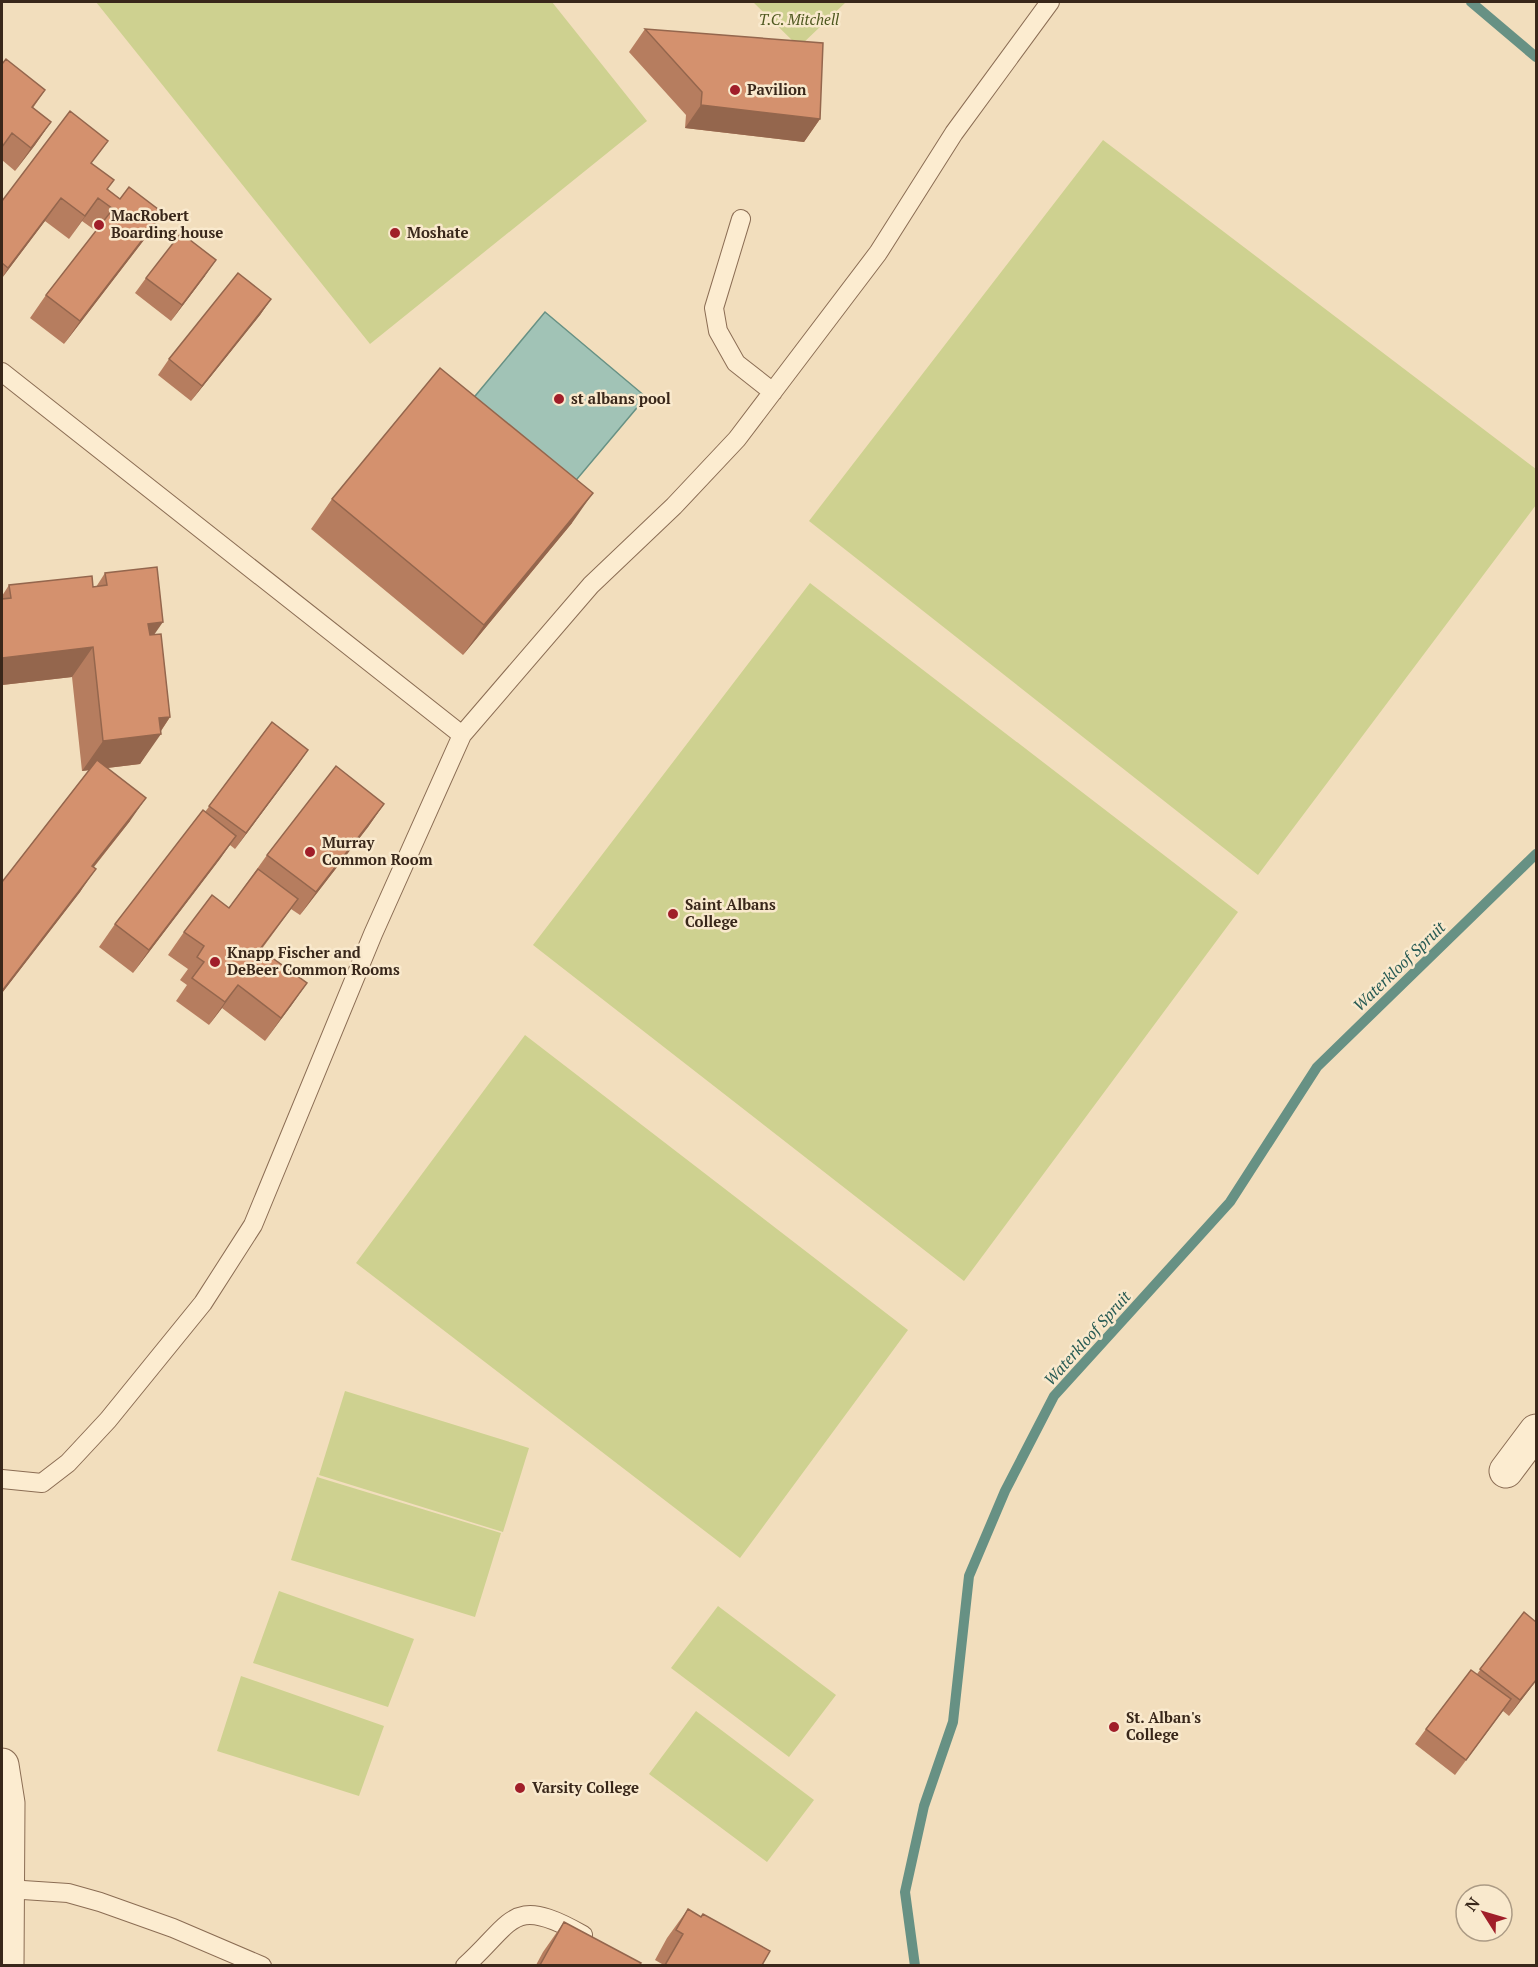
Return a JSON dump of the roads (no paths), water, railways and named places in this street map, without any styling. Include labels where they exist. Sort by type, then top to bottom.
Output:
[{"type":"street","points":[[1506,1471],[1536,1431]]},
{"type":"street","points":[[2,1765],[8,1803],[7,1965]]},
{"type":"lane","points":[[2,1479],[42,1483],[68,1463],[108,1420],[203,1303],[253,1225],[373,934],[462,735],[591,585],[674,506],[737,439],[878,253],[954,133],[1050,2]]},
{"type":"lane","points":[[741,219],[714,308],[718,331],[736,363],[773,392]]},
{"type":"lane","points":[[2,372],[462,735]]},
{"type":"lane","points":[[8,1889],[68,1893],[100,1902],[173,1928],[262,1965]]},
{"type":"lane","points":[[465,1965],[500,1928],[521,1914],[542,1916],[565,1925],[596,1943]]},
{"type":"waterway","name":"Waterkloof Spruit","points":[[1471,2],[1536,57]]},
{"type":"waterway","name":"Waterkloof Spruit","points":[[915,1966],[905,1892],[924,1806],[953,1722],[969,1576],[1005,1491],[1054,1396],[1230,1202],[1317,1067],[1536,854]]},
{"type":"place","name":"Pavilion","points":[[735,90]]},
{"type":"place","name":"MacRobert Boarding house","points":[[99,225]]},
{"type":"place","name":"Moshate","points":[[395,233]]},
{"type":"place","name":"st albans pool","points":[[559,399]]},
{"type":"place","name":"Murray Common Room","points":[[310,852]]},
{"type":"place","name":"Saint Albans College","points":[[673,914]]},
{"type":"place","name":"Knapp Fischer and DeBeer Common Rooms","points":[[215,962]]},
{"type":"place","name":"St. Alban's College","points":[[1114,1727]]},
{"type":"place","name":"Varsity College","points":[[520,1788]]},
{"type":"park label","name":"T.C. Mitchell","points":[[799,20]]}]
